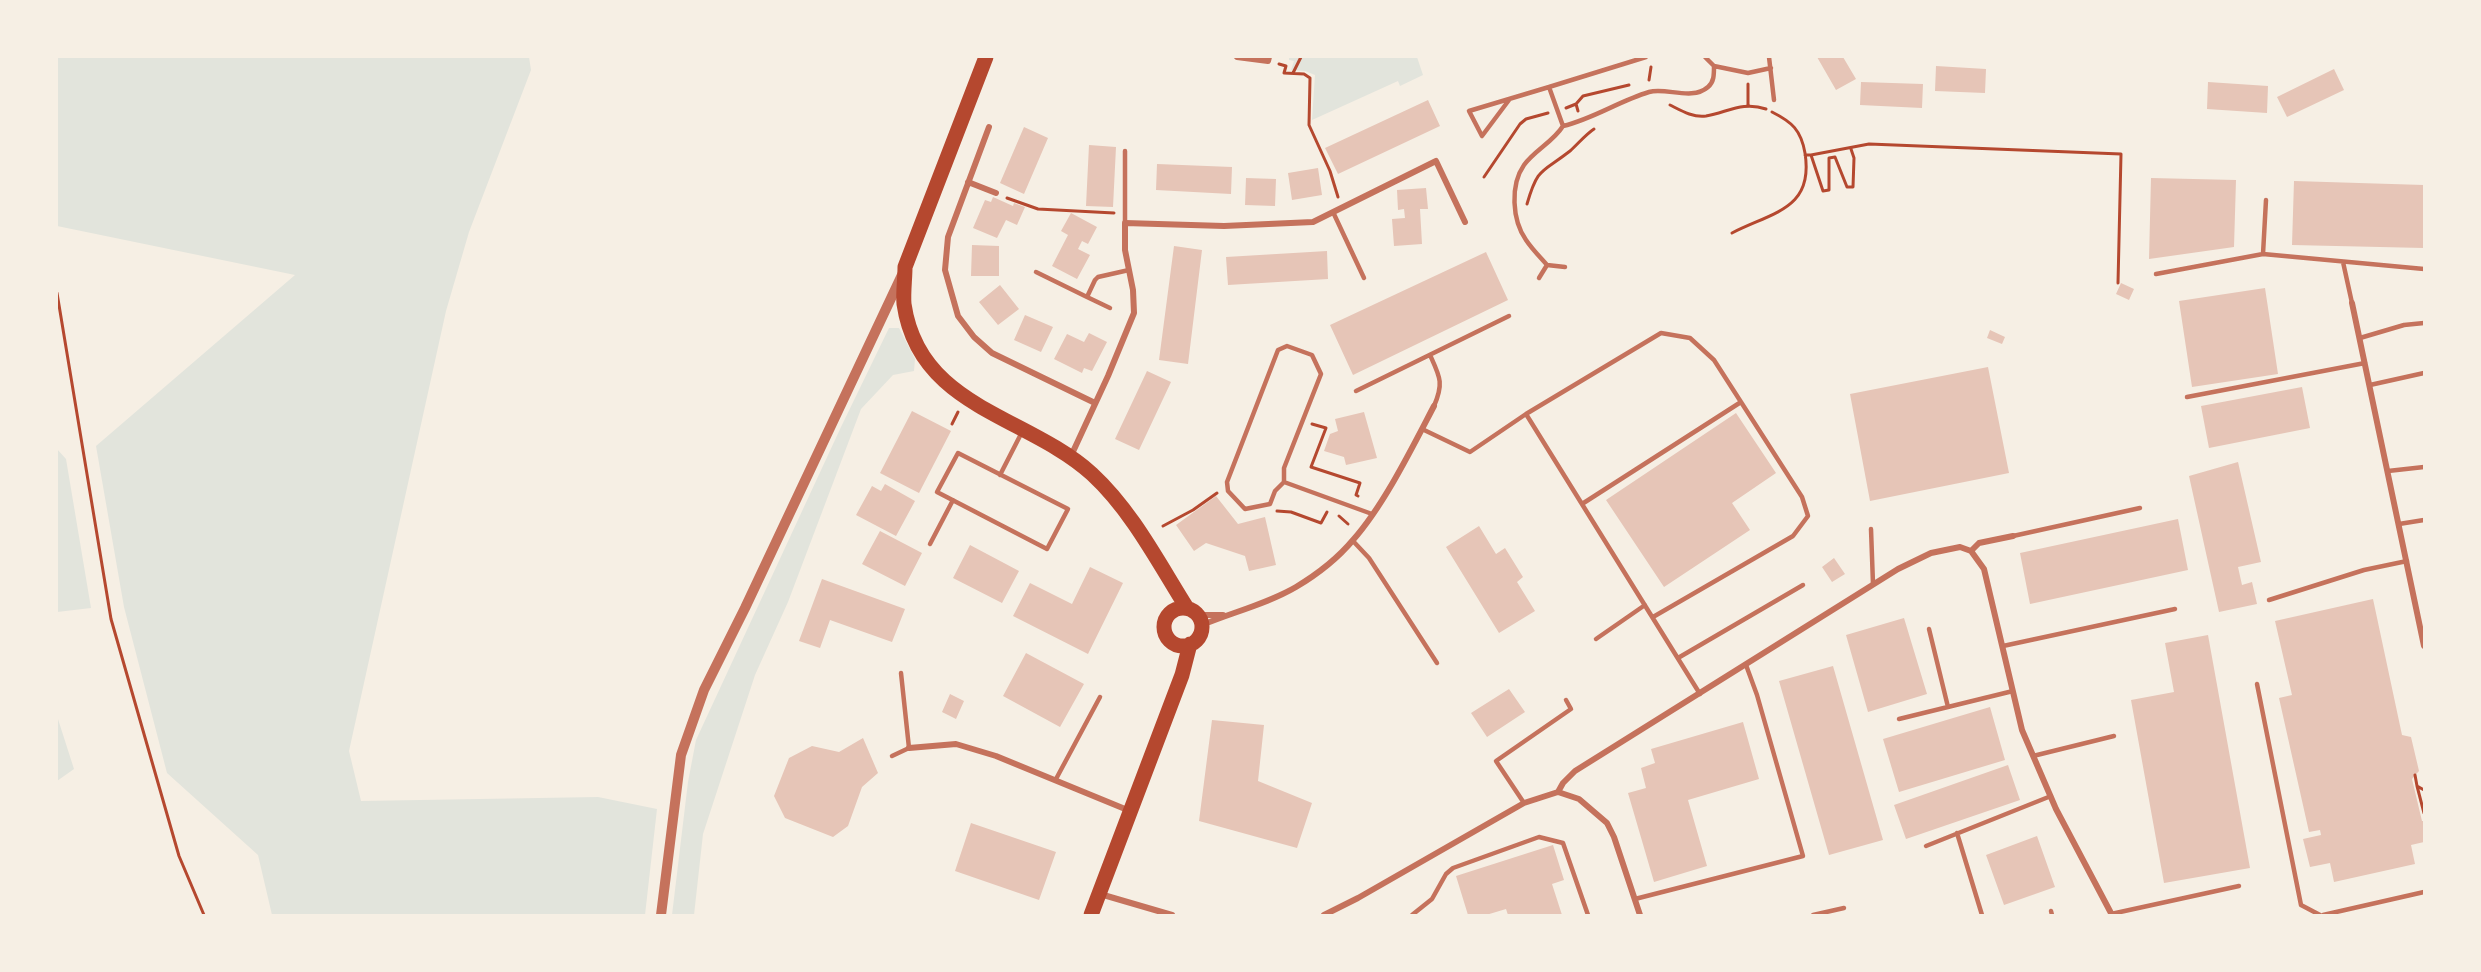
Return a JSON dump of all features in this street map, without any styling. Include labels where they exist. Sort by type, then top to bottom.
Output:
[{"type":"highway","points":[[986,57],[905,267],[904,302],[911,334],[932,369],[964,398],[1024,429],[1070,458],[1092,474],[1117,502],[1149,545],[1201,633],[1184,645]]},
{"type":"highway","points":[[1184,645],[1169,641],[1164,623],[1168,615],[1191,614]]},
{"type":"highway","points":[[1091,915],[1182,675],[1184,645]]},
{"type":"street","points":[[1237,57],[1269,59]]},
{"type":"street","points":[[989,127],[948,237],[945,270],[958,316],[974,337],[992,353],[1095,403]]},
{"type":"street","points":[[1070,458],[1134,313],[1125,250],[1125,223],[1224,226],[1313,222],[1436,161],[1465,222]]},
{"type":"street","points":[[968,182],[996,193]]},
{"type":"street","points":[[661,915],[681,755],[704,690],[745,608],[905,267]]},
{"type":"street","points":[[2352,303],[2424,646]]},
{"type":"street","points":[[1191,614],[1226,615],[1271,599],[1321,570],[1353,541],[1372,514],[1434,406]]},
{"type":"street","points":[[1971,551],[1979,543],[2013,536]]},
{"type":"street","points":[[1324,915],[1524,803],[1558,792],[1575,771],[1873,584],[1931,553],[1960,546],[1971,551],[1984,569],[2022,730],[2050,796],[2112,914]]},
{"type":"street","points":[[2415,601],[2424,600]]},
{"type":"street","points":[[1191,614],[1226,615]]},
{"type":"street","points":[[909,748],[956,744],[996,756],[1056,779],[1130,811]]},
{"type":"street","points":[[1558,792],[1579,799],[1607,823],[1614,837],[1640,915]]},
{"type":"street","points":[[1100,894],[1172,915]]},
{"type":"lane","points":[[1509,100],[1482,136],[1469,111],[1646,57]]},
{"type":"lane","points":[[1705,57],[1714,66],[1748,73],[1771,68]]},
{"type":"lane","points":[[1769,57],[1774,100]]},
{"type":"lane","points":[[1565,267],[1547,265],[1524,238],[1515,212],[1515,188],[1524,166],[1556,137],[1563,126],[1580,122],[1650,92],[1687,94],[1707,89],[1714,79],[1714,66]]},
{"type":"lane","points":[[1549,87],[1563,126]]},
{"type":"lane","points":[[1125,151],[1125,223]]},
{"type":"lane","points":[[2264,254],[2266,200]]},
{"type":"lane","points":[[1333,212],[1364,278]]},
{"type":"lane","points":[[2156,274],[2264,254],[2424,269]]},
{"type":"lane","points":[[2343,261],[2352,303]]},
{"type":"lane","points":[[1539,278],[1547,265]]},
{"type":"lane","points":[[1086,297],[1098,277],[1129,270]]},
{"type":"lane","points":[[1036,272],[1110,308]]},
{"type":"lane","points":[[1356,391],[1509,316]]},
{"type":"lane","points":[[2360,338],[2404,325],[2424,323]]},
{"type":"lane","points":[[1422,429],[1470,452],[1526,414],[1661,333],[1690,338],[1714,360],[1802,497],[1808,516],[1793,536],[1653,617]]},
{"type":"lane","points":[[1287,346],[1312,355],[1321,374],[1284,468],[1284,482],[1275,491],[1270,504],[1245,509],[1228,490],[1227,482],[1278,350],[1287,346]]},
{"type":"lane","points":[[1430,355],[1440,377],[1441,390],[1434,406]]},
{"type":"lane","points":[[2187,397],[2365,363]]},
{"type":"lane","points":[[2370,385],[2424,373]]},
{"type":"lane","points":[[1582,504],[1741,402]]},
{"type":"lane","points":[[1526,414],[1700,694]]},
{"type":"lane","points":[[1000,474],[1024,429]]},
{"type":"lane","points":[[958,453],[1000,474],[1068,509],[1047,549],[938,492],[958,453]]},
{"type":"lane","points":[[2388,471],[2424,467]]},
{"type":"lane","points":[[1284,482],[1372,514]]},
{"type":"lane","points":[[930,544],[952,500]]},
{"type":"lane","points":[[2013,536],[2140,508]]},
{"type":"lane","points":[[2399,524],[2424,520]]},
{"type":"lane","points":[[1871,528],[1873,584]]},
{"type":"lane","points":[[1353,541],[1369,558],[1437,663]]},
{"type":"lane","points":[[2270,600],[2364,570],[2407,561]]},
{"type":"lane","points":[[1678,658],[1803,585]]},
{"type":"lane","points":[[1596,639],[1645,605]]},
{"type":"lane","points":[[2003,646],[2175,609]]},
{"type":"lane","points":[[1929,629],[1948,707]]},
{"type":"lane","points":[[1635,899],[1803,856],[1746,664]]},
{"type":"lane","points":[[892,756],[909,748],[901,674]]},
{"type":"lane","points":[[2257,684],[2301,905],[2321,915],[2424,892]]},
{"type":"lane","points":[[1899,719],[2013,691]]},
{"type":"lane","points":[[1056,779],[1100,697]]},
{"type":"lane","points":[[1524,803],[1496,761],[1571,709],[1566,700]]},
{"type":"lane","points":[[2033,756],[2114,736]]},
{"type":"lane","points":[[1926,846],[2050,796]]},
{"type":"lane","points":[[1957,833],[1982,915]]},
{"type":"lane","points":[[1412,915],[1432,899],[1446,874],[1453,868],[1539,837],[1563,843],[1588,915]]},
{"type":"lane","points":[[2112,914],[2239,886]]},
{"type":"lane","points":[[1813,915],[1844,908]]},
{"type":"path","points":[[1293,73],[1301,57]]},
{"type":"path","points":[[1269,59],[1286,66],[1284,73],[1310,78],[1309,125],[1330,171],[1342,207]]},
{"type":"path","points":[[1660,103],[1670,105],[1684,113],[1704,116],[1725,109],[1749,105],[1765,109],[1791,121],[1803,143],[1807,166],[1805,188],[1795,200],[1779,212],[1732,233]]},
{"type":"path","points":[[1484,177],[1526,118],[1576,104]]},
{"type":"path","points":[[1526,210],[1534,179],[1551,162],[1569,152],[1600,124]]},
{"type":"path","points":[[1805,155],[1851,149],[1869,144],[2121,154],[2118,283]]},
{"type":"path","points":[[1811,155],[1823,191],[1829,190],[1829,158],[1835,157],[1847,188],[1853,187],[1854,158],[1851,149]]},
{"type":"path","points":[[996,193],[1038,210],[1114,213]]},
{"type":"path","points":[[57,293],[111,619],[179,856],[204,915]]},
{"type":"path","points":[[952,424],[959,410]]},
{"type":"path","points":[[1303,420],[1326,428],[1311,467],[1360,483],[1356,495],[1365,498]]},
{"type":"path","points":[[2415,775],[2424,813]]},
{"type":"path","points":[[2417,786],[2424,790]]},
{"type":"shaded area","points":[[57,57],[529,57],[531,70],[469,232],[446,311],[349,751],[361,801],[598,797],[657,809],[645,915],[272,915],[258,855],[167,773],[124,607],[96,446],[295,275],[57,226]]},
{"type":"shaded area","points":[[1289,57],[1417,57],[1423,75],[1400,86],[1398,81],[1312,120],[1315,75],[1305,71],[1291,70],[1294,61],[1289,60]]},
{"type":"shaded area","points":[[889,328],[899,328],[915,359],[914,371],[893,375],[861,409],[788,602],[755,675],[703,834],[694,915],[672,915],[688,782],[696,740]]},
{"type":"shaded area","points":[[57,449],[66,459],[91,608],[57,612]]},
{"type":"shaded area","points":[[57,716],[74,769],[57,781]]},
{"type":"building","points":[[1817,57],[1843,57],[1856,79],[1836,90]]},
{"type":"building","points":[[1936,66],[1986,69],[1985,93],[1935,91]]},
{"type":"building","points":[[2334,69],[2344,90],[2287,117],[2277,97]]},
{"type":"building","points":[[1861,82],[1923,84],[1922,108],[1860,105]]},
{"type":"building","points":[[2208,82],[2268,86],[2267,113],[2207,109]]},
{"type":"building","points":[[1428,100],[1440,126],[1338,174],[1325,148]]},
{"type":"building","points":[[1024,127],[1048,138],[1024,194],[1000,183]]},
{"type":"building","points":[[1089,145],[1116,147],[1113,207],[1086,206]]},
{"type":"building","points":[[1157,164],[1232,167],[1231,194],[1156,190]]},
{"type":"building","points":[[1318,168],[1322,195],[1292,200],[1288,173]]},
{"type":"building","points":[[1246,178],[1276,179],[1275,206],[1245,205]]},
{"type":"building","points":[[2151,178],[2236,180],[2234,247],[2149,259]]},
{"type":"building","points":[[2294,181],[2424,185],[2424,248],[2292,245]]},
{"type":"building","points":[[1426,188],[1428,209],[1420,209],[1422,244],[1394,246],[1392,219],[1405,218],[1404,209],[1398,210],[1397,190]]},
{"type":"building","points":[[993,197],[1013,206],[1014,203],[1025,207],[1017,225],[1006,220],[997,238],[973,228],[985,200],[991,202]]},
{"type":"building","points":[[1071,213],[1097,227],[1088,244],[1082,241],[1078,249],[1090,255],[1077,279],[1052,266],[1068,235],[1061,231]]},
{"type":"building","points":[[972,245],[999,246],[999,276],[971,276]]},
{"type":"building","points":[[1174,246],[1202,250],[1188,364],[1159,360]]},
{"type":"building","points":[[1327,251],[1328,279],[1228,285],[1226,257]]},
{"type":"building","points":[[1486,252],[1508,300],[1353,375],[1330,325]]},
{"type":"building","points":[[2121,283],[2134,289],[2129,300],[2116,294]]},
{"type":"building","points":[[1000,285],[1019,309],[998,325],[979,302]]},
{"type":"building","points":[[2265,288],[2278,374],[2192,387],[2179,301]]},
{"type":"building","points":[[1025,315],[1053,327],[1041,352],[1014,340]]},
{"type":"building","points":[[1990,330],[2005,337],[2002,344],[1987,338]]},
{"type":"building","points":[[1089,333],[1107,342],[1092,371],[1084,368],[1082,373],[1054,359],[1067,334],[1084,342]]},
{"type":"building","points":[[1988,367],[2009,473],[1870,501],[1850,394]]},
{"type":"building","points":[[1147,371],[1171,382],[1139,450],[1115,439]]},
{"type":"building","points":[[2302,387],[2310,428],[2209,448],[2201,406]]},
{"type":"building","points":[[912,411],[951,431],[919,493],[880,473]]},
{"type":"building","points":[[1364,412],[1377,458],[1346,465],[1344,457],[1324,451],[1330,434],[1338,431],[1335,419]]},
{"type":"building","points":[[1736,413],[1776,473],[1732,503],[1750,530],[1664,587],[1606,500]]},
{"type":"building","points":[[2238,462],[2261,562],[2238,567],[2242,585],[2252,582],[2257,604],[2219,612],[2189,476]]},
{"type":"building","points":[[885,484],[915,501],[896,536],[856,515],[872,486],[881,491]]},
{"type":"building","points":[[1216,496],[1238,524],[1265,517],[1276,565],[1249,571],[1245,556],[1206,543],[1194,551],[1176,525]]},
{"type":"building","points":[[2178,519],[2188,570],[2030,604],[2020,553]]},
{"type":"building","points":[[1479,526],[1496,554],[1505,548],[1523,577],[1517,582],[1535,611],[1499,633],[1446,547]]},
{"type":"building","points":[[880,531],[922,553],[905,586],[862,564]]},
{"type":"building","points":[[970,545],[1019,571],[1002,603],[953,578]]},
{"type":"building","points":[[1834,558],[1845,574],[1832,582],[1822,567]]},
{"type":"building","points":[[1090,567],[1123,583],[1088,654],[1013,616],[1030,583],[1072,604]]},
{"type":"building","points":[[822,579],[905,609],[892,642],[830,620],[820,648],[799,641]]},
{"type":"building","points":[[2373,599],[2402,735],[2411,737],[2419,771],[2412,779],[2422,821],[2424,821],[2424,842],[2411,845],[2415,864],[2334,882],[2330,863],[2310,867],[2303,839],[2321,835],[2320,830],[2309,832],[2279,698],[2292,695],[2275,621]]},
{"type":"building","points":[[1904,618],[1927,694],[1868,712],[1846,635]]},
{"type":"building","points":[[2208,635],[2250,868],[2164,883],[2131,700],[2174,692],[2165,643]]},
{"type":"building","points":[[1026,653],[1084,684],[1060,727],[1003,696]]},
{"type":"building","points":[[1833,666],[1883,840],[1829,855],[1779,681]]},
{"type":"building","points":[[1509,689],[1525,712],[1487,737],[1471,713]]},
{"type":"building","points":[[950,694],[964,701],[956,719],[942,712]]},
{"type":"building","points":[[1990,707],[2005,760],[1899,792],[1883,739]]},
{"type":"building","points":[[1212,720],[1264,725],[1258,781],[1312,803],[1297,848],[1199,821]]},
{"type":"building","points":[[1743,722],[1759,779],[1688,800],[1707,866],[1654,882],[1628,793],[1646,788],[1641,768],[1655,763],[1651,749]]},
{"type":"building","points":[[863,738],[878,773],[862,787],[848,826],[833,837],[785,818],[774,796],[789,758],[812,746],[839,752]]},
{"type":"building","points":[[2008,765],[2020,800],[1906,839],[1894,805]]},
{"type":"building","points":[[971,823],[1056,852],[1039,900],[955,871]]},
{"type":"building","points":[[2037,836],[2055,887],[2004,905],[1986,855]]},
{"type":"building","points":[[1553,845],[1564,880],[1552,884],[1562,915],[1508,915],[1506,909],[1486,915],[1468,915],[1456,876]]}]
